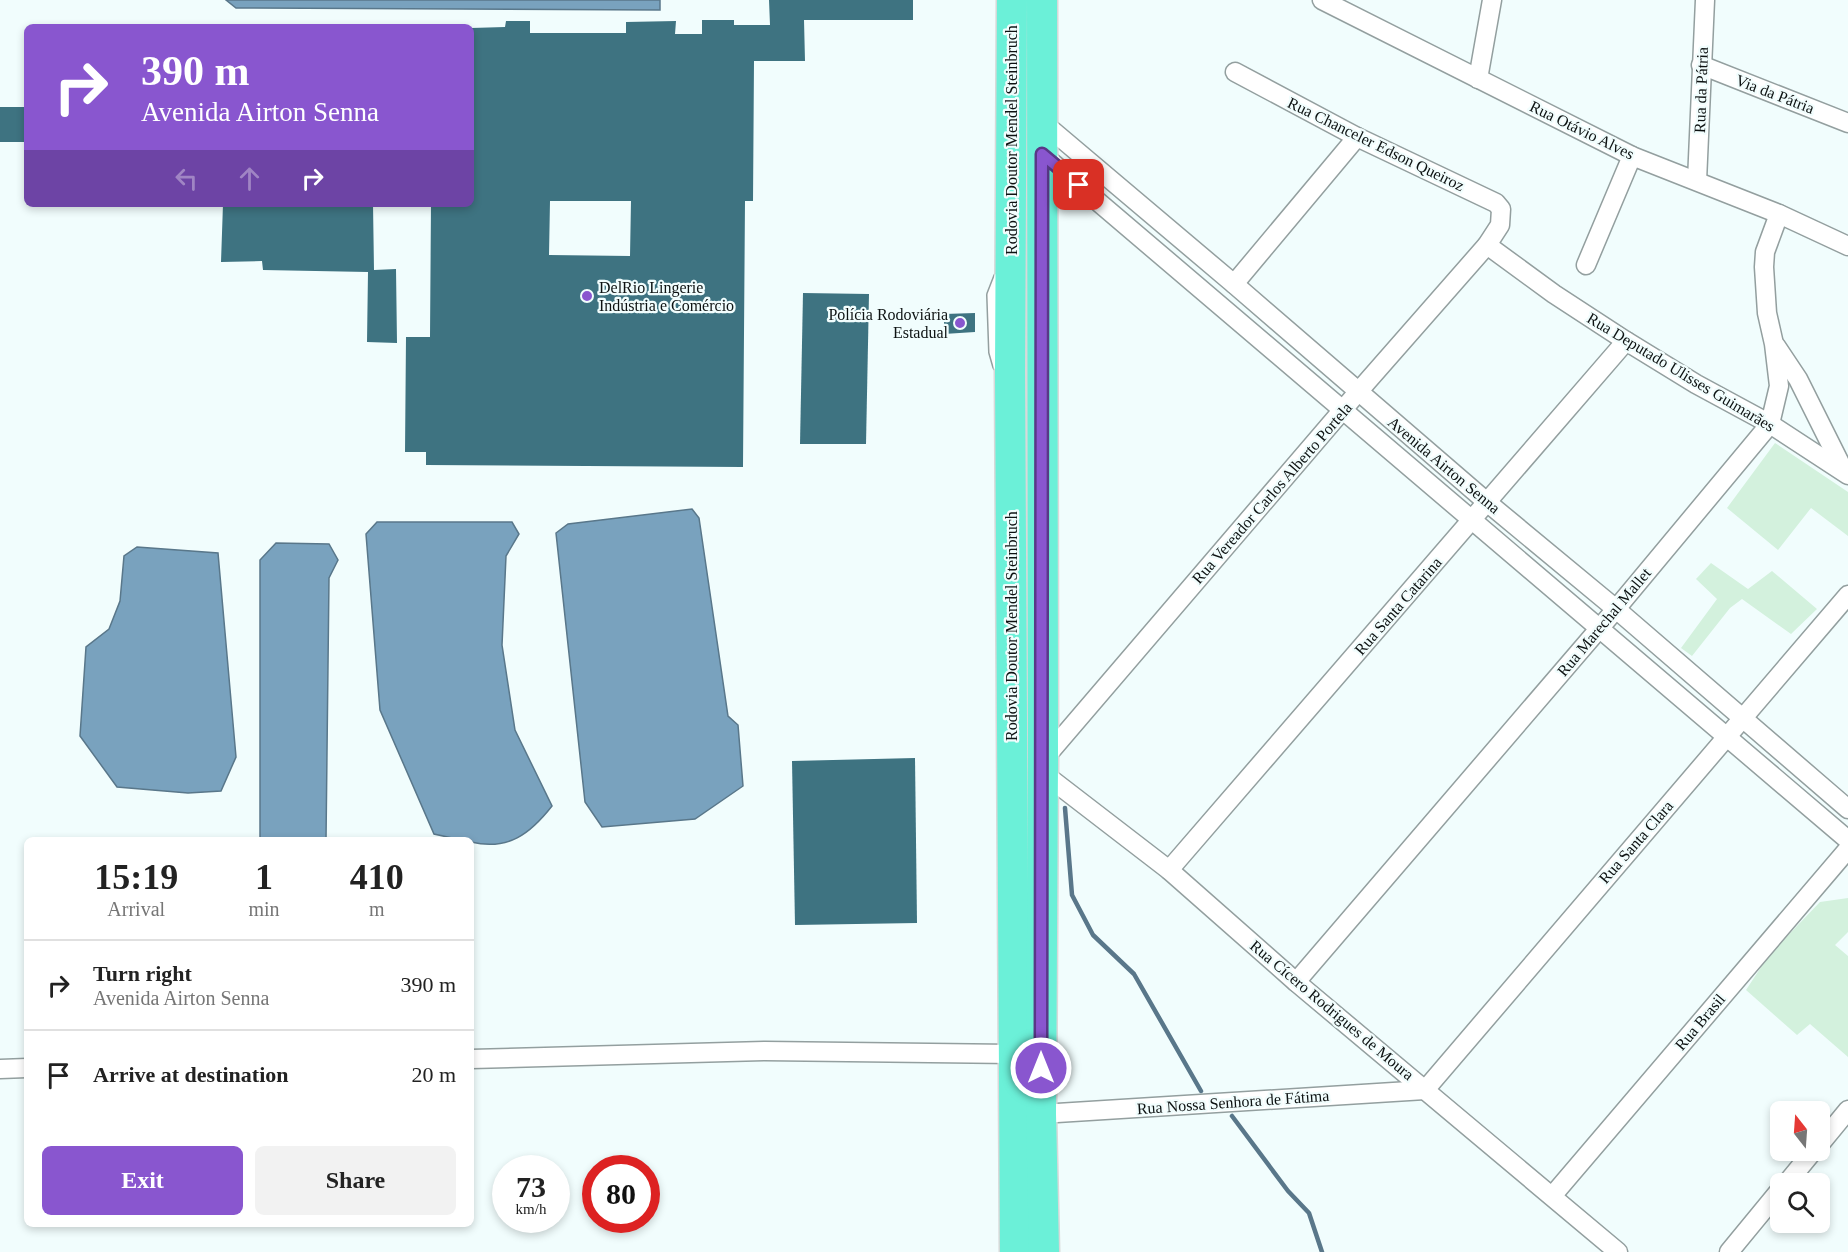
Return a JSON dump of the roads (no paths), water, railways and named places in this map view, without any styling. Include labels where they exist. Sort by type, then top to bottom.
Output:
[{"type":"highway","name":"Rodovia Doutor Mendel Steinbruch","points":[[1012,0],[1011,250],[1032,288]]},
{"type":"highway","name":"Rodovia Doutor Mendel Steinbruch","points":[[1042,0],[1042,154],[1032,288],[1032,369],[1043,766],[1041,1114],[1044,1252]]},
{"type":"highway","name":"Rodovia Doutor Mendel Steinbruch","points":[[1015,1252],[1011,404],[1032,369]]},
{"type":"street","name":"Rua Otávio Alves","points":[[1322,0],[1632,156],[1779,214],[1848,246]]},
{"type":"street","points":[[1478,79],[1492,0]]},
{"type":"street","name":"Rua da Pátria","points":[[1697,181],[1705,0]]},
{"type":"street","name":"Via da Pátria","points":[[1701,65],[1848,123]]},
{"type":"street","name":"Rua Chanceler Edson Queiroz","points":[[1235,72],[1357,137],[1496,203],[1501,209],[1500,225]]},
{"type":"street","name":"Avenida Airton Senna","points":[[1041,121],[1848,808]]},
{"type":"street","points":[[1234,284],[1357,137]]},
{"type":"street","name":"Avenida Airton Senna","points":[[1042,154],[1848,840]]},
{"type":"street","points":[[1586,265],[1632,156]]},
{"type":"street","name":"Rua Marechal Mallet","points":[[1296,982],[1616,609],[1770,424],[1779,386],[1774,344],[1767,313],[1764,267],[1765,252],[1779,214]]},
{"type":"street","name":"Rua Vereador Carlos Alberto Portela","points":[[1043,766],[1358,392],[1487,245],[1500,225]]},
{"type":"street","name":"Rua Deputado Ulisses Guimarães","points":[[1487,245],[1554,294],[1626,341],[1696,384],[1770,424],[1847,474]]},
{"type":"street","points":[[1243,324],[1258,305]]},
{"type":"street","name":"Rua Santa Catarina","points":[[1169,870],[1626,341]]},
{"type":"street","points":[[1774,344],[1798,379],[1847,474]]},
{"type":"street","name":"Rua Santa Clara","points":[[1425,1089],[1848,595]]},
{"type":"street","name":"Rua Cícero Rodrigues de Moura","points":[[1043,766],[1169,870],[1296,982],[1553,1195],[1618,1252]]},
{"type":"street","name":"Rua Brasil","points":[[1553,1195],[1848,849]]},
{"type":"street","points":[[474,1059],[765,1051],[1013,1054]]},
{"type":"street","points":[[0,1069],[24,1068]]},
{"type":"street","name":"Rua Nossa Senhora de Fátima","points":[[1041,1114],[1425,1089]]},
{"type":"street","points":[[1830,1132],[1848,1110]]},
{"type":"street","points":[[1795,1173],[1805,1161]]},
{"type":"street","points":[[1729,1252],[1770,1202]]},
{"type":"lane","points":[[1011,250],[992,295],[994,352],[1011,404]]},
{"type":"water","points":[[226,0],[660,0],[660,10],[236,8]]},
{"type":"water","points":[[692,509],[699,518],[728,716],[738,725],[743,786],[695,819],[602,827],[585,802],[556,533],[568,524]]},
{"type":"water","points":[[377,522],[512,522],[519,534],[506,556],[502,645],[515,730],[552,806],[535,825],[517,838],[496,844],[484,844],[474,842],[474,837],[448,837],[434,834],[380,710],[366,534]]},
{"type":"water","points":[[276,543],[329,544],[338,560],[329,578],[326,837],[260,837],[260,560]]},
{"type":"water","points":[[137,547],[218,553],[236,757],[221,791],[188,793],[117,787],[80,736],[86,647],[109,629],[120,601],[124,556]]},
{"type":"waterway","points":[[1065,808],[1072,895],[1093,935],[1134,974],[1201,1091]]},
{"type":"waterway","points":[[1232,1116],[1288,1191],[1309,1213],[1322,1252]]},
{"type":"place","name":"DelRio Lingerie Indústria e Comércio","points":[[587,296]]},
{"type":"place","name":"Polícia Rodoviária Estadual","points":[[960,323]]}]
